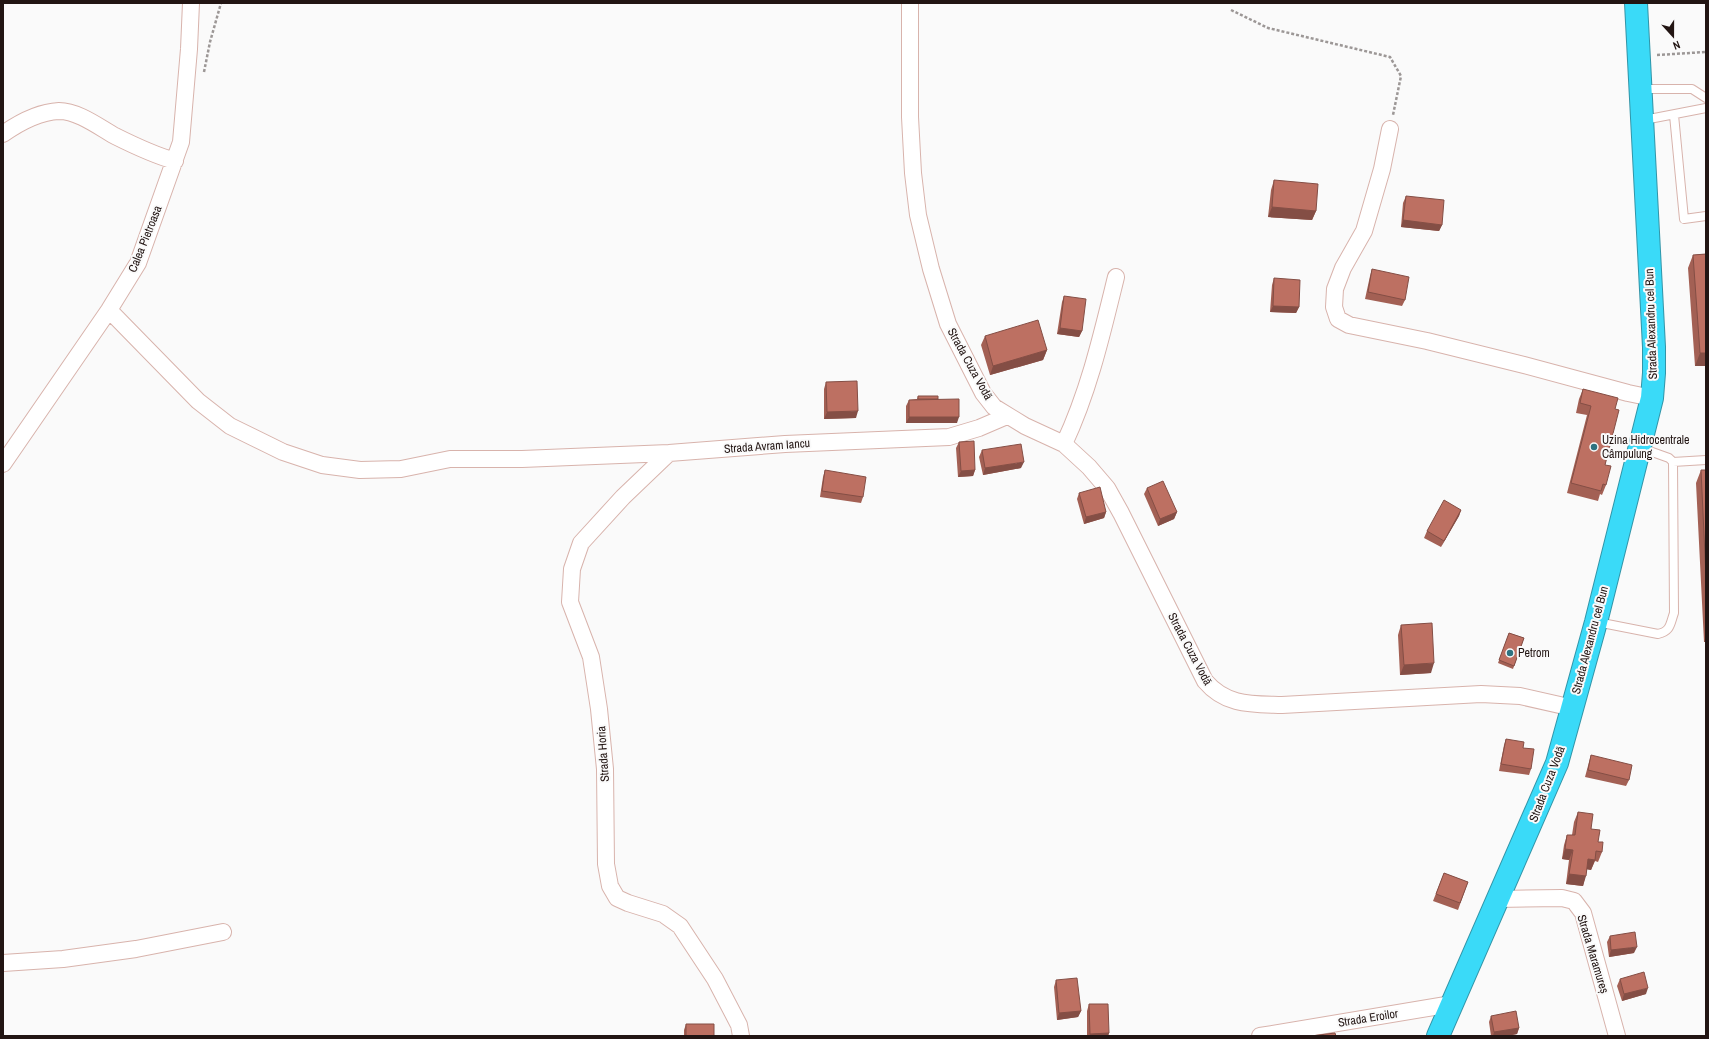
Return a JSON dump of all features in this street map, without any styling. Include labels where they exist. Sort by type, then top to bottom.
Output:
[{"type":"highway","name":"Strada Alexandru cel Bun","points":[[1573,708],[1652,398],[1654,347],[1636,3]]},
{"type":"highway","name":"Strada Cuza Vodă","points":[[1438,1036],[1557,763],[1573,708]]},
{"type":"street","name":"Calea Pietroasa","points":[[3,464],[109,310],[138,263],[181,142],[189,49],[191,3]]},
{"type":"street","name":"Strada Cuza Vodă","points":[[910,3],[910,117],[913,174],[918,215],[931,269],[948,324],[983,393],[994,407],[1007,416],[1064,444],[1089,467],[1107,488],[1121,513],[1204,681],[1213,691],[1242,703],[1282,705],[1481,694],[1520,696],[1573,708]]},
{"type":"street","points":[[3,134],[21,122],[42,113],[61,111],[83,118],[155,156],[175,161]]},
{"type":"street","points":[[1390,129],[1382,169],[1364,230],[1343,268],[1335,289],[1334,307],[1338,319],[1349,325],[1442,345],[1652,398]]},
{"type":"street","points":[[1064,444],[1078,415],[1092,372],[1116,277]]},
{"type":"street","name":"Strada Avram Iancu","points":[[109,310],[198,401],[230,426],[283,452],[322,465],[360,470],[401,469],[450,459],[522,459],[669,453],[785,444],[949,437],[979,428],[1007,416]]},
{"type":"street","name":"Strada Horia","points":[[669,453],[623,497],[581,544],[572,569],[570,602],[591,657],[599,709],[605,769],[606,864],[610,886],[617,898],[663,914],[680,926],[715,979],[739,1025],[741,1036]]},
{"type":"street","name":"Strada Maramureș","points":[[1497,899],[1562,898],[1574,901],[1583,913],[1617,1036]]},
{"type":"street","points":[[3,963],[63,959],[136,949],[222,932]]},
{"type":"street","name":"Strada Eroilor","points":[[1260,1036],[1452,1004]]},
{"type":"lane","points":[[1641,89],[1692,89],[1706,98]]},
{"type":"lane","points":[[1643,121],[1706,108]]},
{"type":"lane","points":[[1674,115],[1684,219],[1706,216]]},
{"type":"lane","points":[[1640,447],[1669,458],[1674,462],[1706,460]]},
{"type":"lane","points":[[1596,622],[1658,634],[1665,633],[1669,628],[1674,613],[1674,462]]},
{"type":"path","points":[[1231,10],[1268,28],[1390,57],[1401,76],[1390,129]]},
{"type":"path","points":[[1639,56],[1706,52]]},
{"type":"building","points":[[1274,180],[1318,184],[1316,211],[1272,207]]},
{"type":"building","points":[[1406,196],[1444,200],[1442,225],[1403,220]]},
{"type":"building","points":[[1706,254],[1706,353],[1700,353],[1693,255]]},
{"type":"building","points":[[1372,269],[1409,277],[1405,300],[1368,292]]},
{"type":"building","points":[[1274,278],[1300,280],[1299,307],[1273,306]]},
{"type":"building","points":[[1064,296],[1086,299],[1082,331],[1060,328]]},
{"type":"building","points":[[1038,320],[1047,350],[993,366],[985,336]]},
{"type":"building","points":[[857,381],[858,411],[827,412],[826,382]]},
{"type":"building","name":"Uzina Hidrocentrale Câmpulung","points":[[1583,389],[1618,398],[1615,409],[1619,410],[1605,465],[1611,466],[1606,485],[1603,484],[1601,491],[1571,483],[1591,406],[1580,403]]},
{"type":"building","points":[[918,396],[938,396],[938,399],[918,399]]},
{"type":"building","points":[[959,399],[959,417],[909,417],[909,400]]},
{"type":"building","points":[[974,441],[975,470],[961,471],[959,442]]},
{"type":"building","points":[[1021,444],[1024,462],[985,468],[982,450]]},
{"type":"building","points":[[825,470],[866,477],[863,497],[822,491]]},
{"type":"building","points":[[1701,470],[1706,470],[1706,577]]},
{"type":"building","points":[[1163,481],[1177,512],[1160,519],[1147,488]]},
{"type":"building","points":[[1100,487],[1106,512],[1086,517],[1079,493]]},
{"type":"building","points":[[1444,500],[1461,510],[1444,541],[1427,531]]},
{"type":"building","points":[[1432,623],[1434,663],[1404,665],[1401,625]]},
{"type":"building","name":"Petrom","points":[[1509,633],[1524,638],[1514,666],[1499,660]]},
{"type":"building","points":[[1506,739],[1524,742],[1523,748],[1534,749],[1531,769],[1501,764]]},
{"type":"building","points":[[1591,755],[1632,765],[1629,780],[1588,770]]},
{"type":"building","points":[[1578,812],[1593,814],[1591,829],[1600,830],[1598,842],[1603,842],[1602,852],[1596,851],[1595,860],[1588,859],[1586,876],[1569,874],[1573,850],[1565,849],[1567,835],[1575,835]]},
{"type":"building","points":[[1444,873],[1468,882],[1460,903],[1436,894]]},
{"type":"building","points":[[1635,932],[1637,947],[1611,950],[1610,936]]},
{"type":"building","points":[[1644,972],[1648,988],[1624,994],[1620,979]]},
{"type":"building","points":[[1077,978],[1081,1011],[1059,1013],[1056,980]]},
{"type":"building","points":[[1089,1004],[1108,1004],[1109,1033],[1090,1034]]},
{"type":"building","points":[[1516,1011],[1519,1028],[1494,1032],[1491,1016]]},
{"type":"building","points":[[686,1024],[714,1024],[714,1036],[686,1036]]},
{"type":"building","points":[[1335,1033],[1336,1036],[1311,1036]]},
{"type":"place","name":"Uzina Hidrocentrale Câmpulung","points":[[1594,447]]},
{"type":"place","name":"Petrom","points":[[1510,653]]}]
